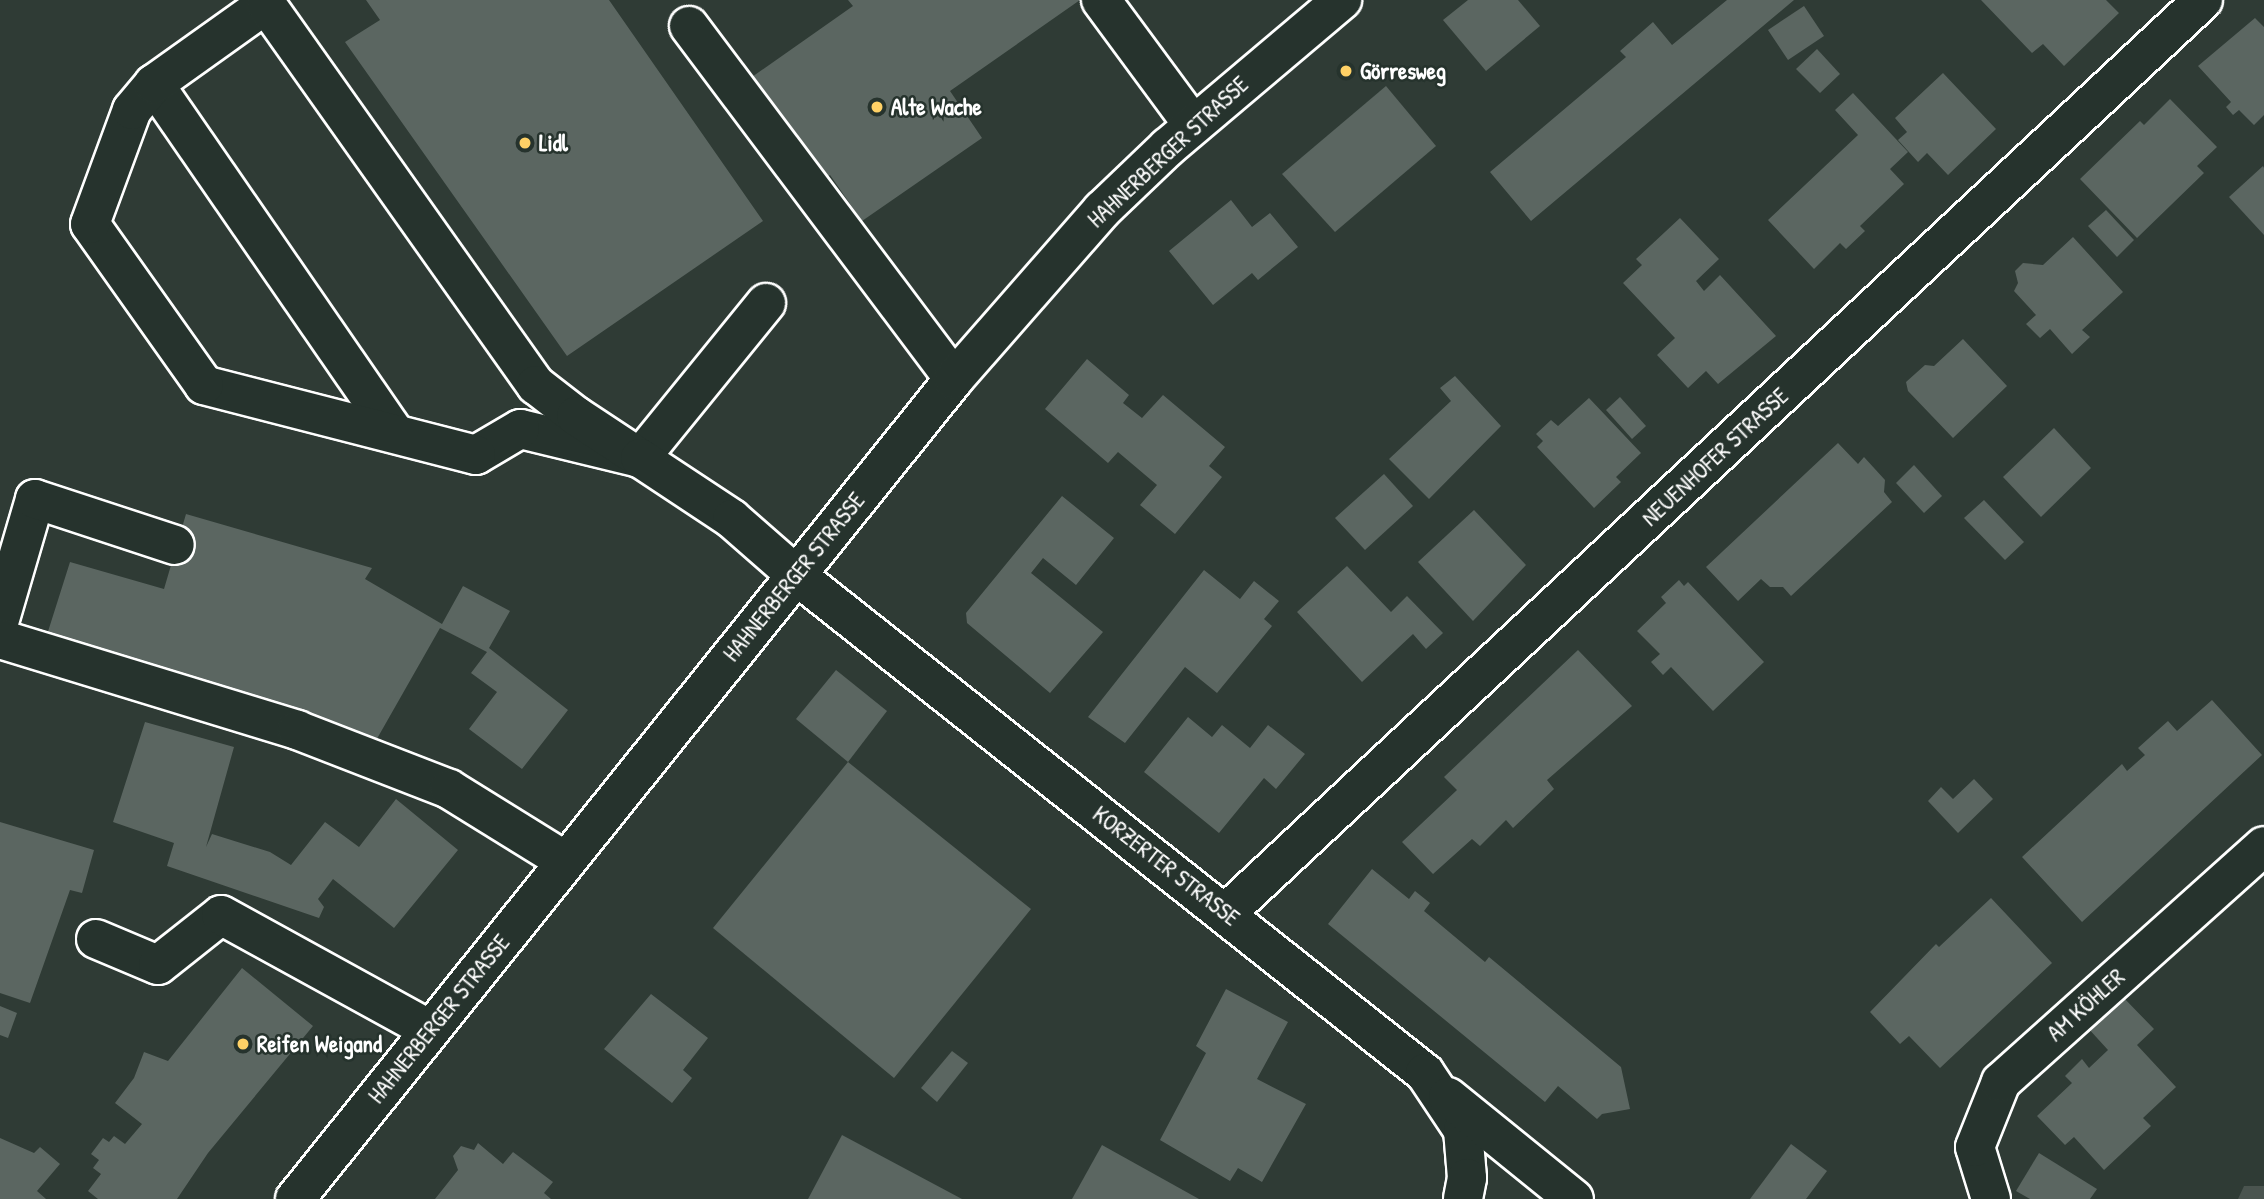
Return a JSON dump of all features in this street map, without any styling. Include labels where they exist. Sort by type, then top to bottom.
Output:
[{"type":"street","points":[[1101,0],[1193,125]]},
{"type":"street","name":"HAHNERBERGER STRASSE","points":[[295,1199],[954,379],[1102,209],[1193,125],[1342,0]]},
{"type":"street","name":"NEUENHOFER STRASSE","points":[[1226,913],[2203,0]]},
{"type":"street","name":"KORZERTER STRASSE","points":[[154,84],[266,4],[536,386],[732,519],[796,575],[1425,1073],[1439,1090],[1463,1130],[1467,1178],[1463,1199]]},
{"type":"street","points":[[689,26],[954,379]]},
{"type":"street","points":[[393,431],[154,84],[132,110],[90,224],[204,385],[393,431],[476,455],[520,429],[640,458],[766,303]]},
{"type":"street","points":[[0,619],[35,499],[175,545]]},
{"type":"street","points":[[0,639],[297,730],[399,769],[449,789],[565,861]]},
{"type":"street","name":"AM KÖHLER","points":[[1991,1199],[1975,1147],[2001,1082],[2264,846]]},
{"type":"street","points":[[96,939],[158,965],[221,915],[430,1030]]},
{"type":"street","points":[[1439,1090],[1574,1199]]},
{"type":"shaded area","points":[[2244,1186],[2264,1186],[2264,1199],[2238,1199]]},
{"type":"building","points":[[366,0],[609,0],[763,221],[567,356],[345,42],[380,20]]},
{"type":"building","points":[[848,0],[1080,0],[950,91],[982,138],[862,221],[830,175],[821,181],[749,79],[853,6]]},
{"type":"building","points":[[1468,0],[1518,0],[1540,26],[1486,71],[1443,20]]},
{"type":"building","points":[[1727,0],[1794,0],[1531,221],[1490,172],[1626,57],[1620,51],[1653,22],[1672,45]]},
{"type":"building","points":[[1981,0],[2106,0],[2119,13],[2064,66],[2043,44],[2032,53]]},
{"type":"building","points":[[1804,6],[1824,36],[1788,60],[1768,30]]},
{"type":"building","points":[[2255,18],[2264,27],[2264,115],[2254,125],[2239,110],[2233,115],[2226,107],[2231,102],[2198,66]]},
{"type":"building","points":[[1817,49],[1840,74],[1820,93],[1796,69]]},
{"type":"building","points":[[1943,73],[1996,129],[1948,175],[1927,153],[1918,162],[1898,140],[1907,132],[1895,118]]},
{"type":"building","points":[[1386,86],[1436,146],[1335,232],[1282,174]]},
{"type":"building","points":[[1853,93],[1908,152],[1890,169],[1904,184],[1860,226],[1865,231],[1846,249],[1840,243],[1814,269],[1768,220],[1858,135],[1835,110]]},
{"type":"building","points":[[2170,99],[2217,147],[2197,166],[2204,173],[2137,238],[2080,179],[2140,121],[2144,125]]},
{"type":"building","points":[[2263,166],[2264,168],[2264,235],[2229,197]]},
{"type":"building","points":[[1231,200],[1252,227],[1270,213],[1298,247],[1258,280],[1252,273],[1213,305],[1169,251]]},
{"type":"building","points":[[2106,210],[2134,240],[2117,257],[2088,226]]},
{"type":"building","points":[[1680,218],[1719,259],[1696,281],[1704,291],[1720,275],[1776,336],[1718,384],[1706,371],[1688,388],[1657,355],[1675,338],[1623,283],[1642,265],[1636,259]]},
{"type":"building","points":[[2073,237],[2123,292],[2082,330],[2090,337],[2072,354],[2050,329],[2040,338],[2026,324],[2036,315],[2014,291],[2018,283],[2015,271],[2023,263],[2043,265]]},
{"type":"building","points":[[1963,339],[2007,386],[1953,438],[1908,391],[1906,382],[1925,365],[1934,366]]},
{"type":"building","points":[[1087,359],[1129,395],[1123,403],[1142,418],[1163,395],[1225,447],[1209,466],[1222,477],[1175,534],[1140,505],[1157,485],[1118,452],[1108,463],[1045,409]]},
{"type":"building","points":[[1455,376],[1501,426],[1429,499],[1389,459],[1451,401],[1440,388]]},
{"type":"building","points":[[1620,397],[1646,426],[1632,439],[1606,410]]},
{"type":"building","points":[[1589,398],[1641,453],[1616,477],[1621,482],[1594,508],[1537,447],[1543,441],[1536,434],[1551,420],[1558,426]]},
{"type":"building","points":[[2054,428],[2091,468],[2041,517],[2003,477]]},
{"type":"building","points":[[1838,443],[1858,464],[1864,457],[1885,480],[1884,492],[1892,502],[1791,596],[1783,587],[1770,587],[1761,579],[1738,601],[1706,567]]},
{"type":"building","points":[[1914,465],[1942,496],[1924,513],[1896,483]]},
{"type":"building","points":[[1384,474],[1413,506],[1365,550],[1335,518]]},
{"type":"building","points":[[1062,496],[1114,538],[1076,585],[1043,558],[1031,573],[1103,632],[1050,693],[967,623],[966,613]]},
{"type":"building","points":[[1984,500],[2024,542],[2005,560],[1964,518]]},
{"type":"building","points":[[1474,510],[1526,565],[1473,621],[1418,562]]},
{"type":"building","points":[[186,514],[372,568],[365,579],[442,624],[463,586],[510,611],[489,648],[568,710],[522,769],[469,729],[497,692],[471,673],[487,652],[440,628],[370,751],[45,641],[70,562],[164,589]]},
{"type":"building","points":[[1347,566],[1391,612],[1407,596],[1443,633],[1426,649],[1413,634],[1362,682],[1297,612]]},
{"type":"building","points":[[1204,570],[1240,599],[1254,581],[1279,601],[1264,619],[1272,626],[1217,693],[1185,667],[1125,743],[1088,717]]},
{"type":"building","points":[[1679,580],[1684,586],[1688,582],[1764,662],[1713,711],[1671,667],[1663,675],[1651,662],[1660,654],[1637,631],[1666,603],[1661,597]]},
{"type":"building","points":[[1578,650],[1632,706],[1547,780],[1554,789],[1513,828],[1506,820],[1480,846],[1472,839],[1433,874],[1402,842],[1457,790],[1444,777]]},
{"type":"building","points":[[836,670],[887,711],[848,762],[796,719]]},
{"type":"building","points":[[2212,700],[2262,755],[2082,922],[2022,857],[2122,764],[2127,771],[2145,755],[2138,748],[2168,721],[2177,731]]},
{"type":"building","points":[[1188,717],[1212,737],[1222,725],[1250,748],[1268,725],[1305,754],[1276,789],[1264,778],[1219,833],[1144,772]]},
{"type":"building","points":[[145,722],[234,747],[206,847],[212,834],[270,852],[291,865],[325,822],[359,847],[396,799],[458,850],[394,928],[333,879],[318,899],[324,907],[319,918],[167,866],[174,843],[113,822]]},
{"type":"building","points":[[848,762],[1031,909],[894,1078],[713,928]]},
{"type":"building","points":[[1974,779],[1993,799],[1958,833],[1928,801],[1941,787],[1953,799]]},
{"type":"building","points":[[0,822],[94,850],[82,893],[70,890],[30,1003],[0,993]]},
{"type":"building","points":[[1372,869],[1409,899],[1415,891],[1430,903],[1424,911],[1485,962],[1489,957],[1621,1067],[1630,1109],[1602,1114],[1597,1119],[1558,1086],[1545,1102],[1328,924]]},
{"type":"building","points":[[1991,898],[2052,963],[1940,1068],[1909,1036],[1900,1044],[1870,1012],[1936,944],[1939,947]]},
{"type":"building","points":[[242,968],[313,1026],[208,1153],[177,1199],[98,1199],[88,1191],[101,1174],[93,1168],[99,1160],[91,1154],[103,1138],[109,1142],[114,1136],[125,1144],[142,1124],[115,1103],[134,1078],[144,1052],[168,1061]]},
{"type":"building","points":[[1226,989],[1288,1022],[1257,1079],[1306,1104],[1262,1182],[1238,1168],[1230,1181],[1160,1140],[1206,1053],[1196,1046]]},
{"type":"building","points":[[651,994],[708,1038],[683,1070],[692,1078],[672,1103],[604,1049]]},
{"type":"building","points":[[2121,995],[2154,1029],[2137,1045],[2176,1087],[2143,1118],[2151,1126],[2104,1170],[2074,1137],[2065,1145],[2037,1116],[2072,1083],[2065,1076],[2082,1059],[2089,1068],[2108,1050],[2087,1027]]},
{"type":"building","points":[[0,1006],[17,1013],[8,1038],[0,1035]]},
{"type":"building","points":[[952,1051],[968,1063],[937,1102],[921,1088]]},
{"type":"building","points":[[842,1135],[962,1199],[808,1199]]},
{"type":"building","points":[[0,1138],[34,1153],[40,1147],[60,1164],[37,1191],[46,1199],[0,1199]]},
{"type":"building","points":[[478,1143],[503,1164],[513,1152],[553,1182],[544,1193],[551,1199],[435,1199],[458,1170],[453,1156],[461,1146],[474,1150]]},
{"type":"building","points":[[1791,1144],[1827,1171],[1806,1199],[1750,1199]]},
{"type":"building","points":[[1102,1145],[1199,1199],[1072,1199]]},
{"type":"building","points":[[2039,1153],[2097,1189],[2090,1199],[2030,1199],[2016,1191]]},
{"type":"place","name":"Görresweg","points":[[1346,71]]},
{"type":"place","name":"Alte Wache","points":[[877,107]]},
{"type":"place","name":"Lidl","points":[[525,143]]},
{"type":"place","name":"Reifen Weigand","points":[[243,1044]]}]
